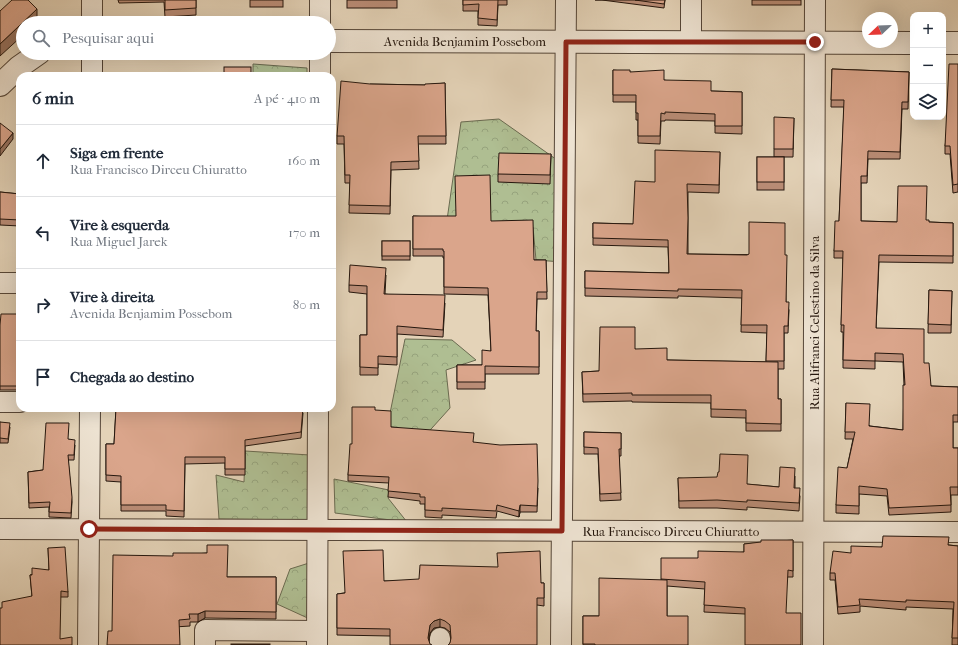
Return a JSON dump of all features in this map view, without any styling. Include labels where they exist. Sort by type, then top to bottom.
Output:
[{"type":"street","points":[[92,0],[92,16]]},
{"type":"street","points":[[320,0],[320,16]]},
{"type":"street","points":[[561,645],[566,0]]},
{"type":"street","points":[[691,0],[691,42]]},
{"type":"street","name":"Rua Alifranci Celestino da Silva","points":[[813,645],[815,0]]},
{"type":"street","name":"Avenida Benjamim Possebom","points":[[336,41],[910,42]]},
{"type":"street","points":[[946,43],[958,43]]},
{"type":"street","points":[[0,85],[19,67],[29,60]]},
{"type":"street","points":[[92,60],[92,72]]},
{"type":"street","points":[[320,60],[320,72]]},
{"type":"street","points":[[0,283],[16,283]]},
{"type":"street","points":[[0,402],[16,402]]},
{"type":"street","points":[[88,645],[90,412]]},
{"type":"street","points":[[205,645],[205,630],[317,638],[318,412]]},
{"type":"street","name":"Rua Francisco Dirceu Chiuratto","points":[[0,529],[958,532]]},
{"type":"green space","points":[[253,64],[307,68],[307,72],[253,72]]},
{"type":"green space","points":[[499,119],[560,162],[562,262],[536,260],[533,227],[447,220],[461,122]]},
{"type":"green space","points":[[405,339],[452,340],[476,360],[446,370],[450,408],[414,448],[383,448]]},
{"type":"green space","points":[[245,451],[310,455],[308,520],[219,519],[216,475],[244,482]]},
{"type":"green space","points":[[334,479],[389,490],[388,498],[407,522],[335,513]]},
{"type":"green space","points":[[309,563],[312,620],[277,604],[290,569]]},
{"type":"building","points":[[12,0],[28,0],[37,9],[30,16],[16,16],[16,29],[0,44],[0,11]]},
{"type":"building","points":[[165,0],[196,0],[196,8],[165,10]]},
{"type":"building","points":[[463,0],[498,0],[497,20],[478,18],[479,4],[463,5]]},
{"type":"building","points":[[635,0],[665,0],[664,4]]},
{"type":"building","points":[[949,64],[958,64],[958,184],[953,185],[950,146],[945,146]]},
{"type":"building","points":[[224,67],[251,67],[251,72],[224,72]]},
{"type":"building","points":[[832,69],[909,72],[908,102],[902,102],[900,152],[868,151],[867,176],[861,176],[861,221],[897,222],[898,186],[927,186],[926,220],[929,220],[929,222],[953,223],[953,256],[879,255],[876,328],[924,329],[924,363],[929,363],[931,386],[958,387],[958,415],[953,415],[953,448],[958,448],[958,487],[950,487],[951,505],[889,508],[887,489],[859,486],[859,506],[836,505],[838,467],[847,468],[855,432],[845,432],[846,403],[870,404],[869,426],[903,430],[903,385],[905,385],[903,354],[875,353],[875,361],[843,360],[844,325],[841,325],[843,251],[834,251],[835,221],[839,221],[844,100],[831,100]]},
{"type":"building","points":[[613,70],[630,70],[630,72],[664,70],[664,80],[711,81],[711,91],[742,92],[742,126],[715,126],[715,114],[665,112],[665,114],[661,113],[660,136],[638,136],[636,95],[613,95]]},
{"type":"building","points":[[341,81],[370,84],[425,85],[445,83],[446,136],[418,136],[419,161],[391,162],[390,206],[349,205],[350,175],[345,175],[344,136],[337,136]]},
{"type":"building","points":[[774,117],[794,118],[793,149],[774,149]]},
{"type":"building","points":[[0,123],[13,133],[0,149]]},
{"type":"building","points":[[655,150],[720,152],[719,185],[687,184],[687,254],[747,255],[749,254],[749,222],[785,223],[785,255],[787,255],[786,302],[789,302],[788,326],[784,326],[784,361],[766,361],[767,325],[741,325],[742,290],[678,289],[678,291],[585,288],[585,271],[669,273],[668,240],[593,238],[593,223],[633,224],[635,181],[655,182]]},
{"type":"building","points":[[499,153],[551,154],[550,175],[498,174]]},
{"type":"building","points":[[757,157],[784,157],[784,182],[757,182]]},
{"type":"building","points":[[490,175],[491,221],[533,220],[534,260],[546,260],[547,292],[537,292],[536,331],[539,331],[539,367],[485,366],[485,382],[457,382],[457,365],[482,365],[482,350],[491,351],[488,288],[444,287],[444,251],[443,249],[413,249],[413,216],[456,216],[455,176]]},
{"type":"building","points":[[0,192],[16,194],[16,220],[0,219]]},
{"type":"building","points":[[382,241],[410,241],[410,256],[382,256]]},
{"type":"building","points":[[350,265],[386,268],[384,294],[445,295],[443,330],[397,326],[397,357],[378,356],[378,368],[360,367],[360,335],[367,335],[367,286],[349,285]]},
{"type":"building","points":[[929,290],[952,291],[951,325],[928,324]]},
{"type":"building","points":[[1,314],[16,314],[16,386],[0,386]]},
{"type":"building","points":[[600,327],[635,327],[635,349],[667,348],[667,360],[778,362],[778,399],[781,399],[781,424],[746,423],[746,410],[711,409],[711,395],[632,395],[632,393],[583,394],[582,372],[599,371]]},
{"type":"building","points":[[352,407],[375,407],[375,410],[391,411],[391,427],[474,433],[473,442],[500,445],[537,444],[537,506],[520,505],[519,511],[497,505],[496,511],[442,508],[442,511],[425,510],[425,497],[420,497],[420,494],[388,491],[389,477],[348,475],[350,444],[352,444]]},
{"type":"building","points":[[116,412],[303,412],[301,432],[245,440],[245,469],[225,469],[225,457],[185,457],[184,511],[166,510],[166,505],[121,505],[121,476],[106,475],[106,444],[114,444]]},
{"type":"building","points":[[0,422],[10,423],[8,439],[0,438]]},
{"type":"building","points":[[46,423],[69,423],[68,439],[75,440],[74,455],[68,455],[72,497],[71,513],[49,512],[50,502],[29,503],[28,472],[43,470]]},
{"type":"building","points":[[584,432],[621,433],[621,449],[619,449],[621,493],[600,494],[598,448],[584,447]]},
{"type":"building","points":[[720,454],[748,455],[747,484],[779,487],[780,467],[795,468],[794,488],[800,488],[799,503],[747,500],[747,502],[717,500],[679,501],[678,478],[717,477],[719,472]]},
{"type":"building","points":[[883,536],[949,537],[948,545],[958,546],[958,638],[952,638],[954,602],[906,600],[906,602],[859,599],[860,605],[838,607],[835,573],[830,573],[833,551],[851,553],[851,546],[882,547]]},
{"type":"building","points":[[761,540],[793,540],[793,571],[788,570],[786,613],[801,613],[801,645],[745,645],[745,608],[704,605],[705,582],[661,579],[661,558],[698,558],[698,551],[744,552],[744,544],[761,542]]},
{"type":"building","points":[[207,545],[228,545],[227,577],[276,577],[276,612],[205,611],[198,614],[189,614],[190,619],[179,620],[180,645],[107,645],[108,631],[112,631],[113,555],[173,556],[173,553],[207,553]]},
{"type":"building","points":[[65,547],[68,592],[61,591],[60,639],[72,637],[72,645],[0,645],[0,608],[2,608],[2,602],[32,596],[30,575],[32,575],[32,568],[49,570],[48,548]]},
{"type":"building","points":[[383,550],[384,581],[419,579],[420,565],[498,567],[497,553],[540,551],[541,583],[544,583],[544,598],[537,598],[537,645],[448,645],[451,638],[450,625],[440,619],[434,621],[430,625],[428,638],[430,644],[432,645],[390,645],[390,629],[337,628],[337,594],[345,593],[343,551]]},
{"type":"building","points":[[599,578],[667,580],[667,616],[688,616],[688,645],[583,644],[583,616],[599,616]]},
{"type":"building","points":[[270,644],[270,645],[231,645]]},
{"type":"route","points":[[89,529],[562,531],[566,42],[815,42]]}]
